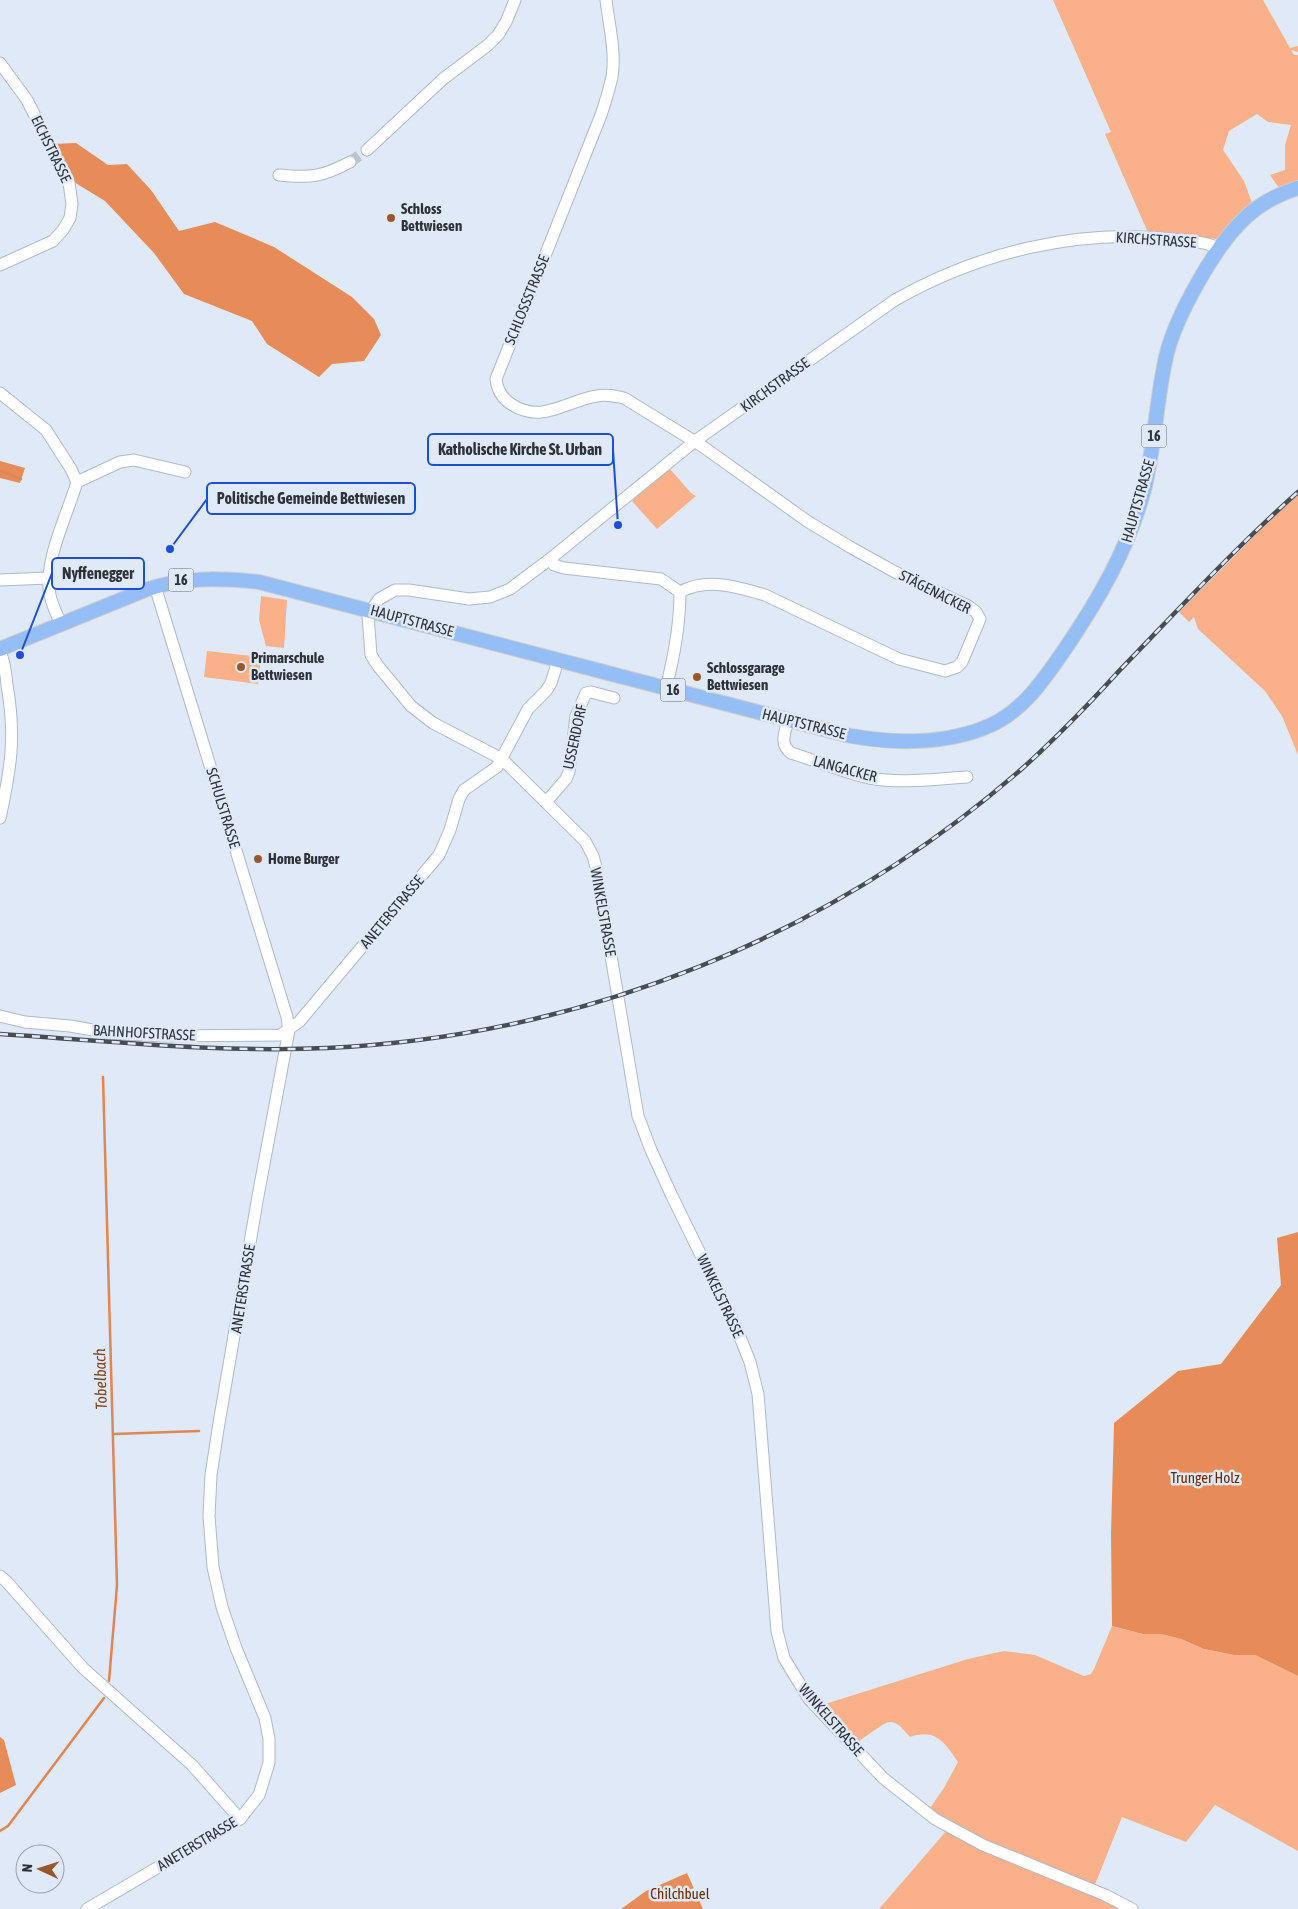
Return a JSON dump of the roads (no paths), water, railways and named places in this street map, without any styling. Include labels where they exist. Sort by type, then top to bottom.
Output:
[{"type":"main road","name":"HAUPTSTRASSE","points":[[0,650],[155,586],[180,580],[200,578],[259,582],[861,738],[909,741],[939,739],[990,726],[1014,712],[1052,669],[1100,597],[1122,554],[1138,511],[1147,475],[1163,372],[1171,338],[1187,303],[1220,249],[1236,227],[1256,209],[1277,196],[1298,188]]},
{"type":"street","points":[[367,150],[449,74],[488,45],[498,35],[506,22],[515,0]]},
{"type":"street","name":"SCHLOSSSTRASSE","points":[[606,0],[613,51],[612,76],[609,90],[601,115],[496,378],[497,388],[509,403],[520,410],[531,413],[564,408],[595,396],[609,395],[624,398],[695,441]]},
{"type":"street","name":"EICHSTRASSE","points":[[0,63],[27,100],[70,183],[72,204],[70,218],[53,242],[0,264]]},
{"type":"street","points":[[280,175],[312,177],[331,172],[350,162]]},
{"type":"street","name":"KIRCHSTRASSE","points":[[371,610],[378,599],[395,590],[409,590],[469,599],[490,597],[510,589],[550,559],[695,441],[895,300],[967,267],[1025,249],[1086,237],[1140,236],[1199,243],[1220,249]]},
{"type":"street","points":[[0,393],[46,430],[71,469],[77,482],[58,538],[48,578],[50,596],[61,624]]},
{"type":"street","name":"STÄGENACKER","points":[[680,592],[704,584],[744,588],[765,595],[899,659],[946,671],[962,662],[980,619],[976,612],[968,606],[895,572],[807,521],[695,441]]},
{"type":"street","points":[[77,482],[120,462],[134,460],[185,472]]},
{"type":"street","points":[[550,559],[554,564],[564,568],[661,579],[680,592],[675,650],[666,688]]},
{"type":"street","points":[[0,580],[48,578]]},
{"type":"street","name":"SCHULSTRASSE","points":[[155,586],[264,939],[287,1017],[289,1030]]},
{"type":"street","name":"WINKELSTRASSE","points":[[371,610],[367,618],[371,655],[411,706],[433,723],[502,759],[585,841],[593,856],[638,1116],[651,1150],[736,1327],[750,1362],[758,1394],[778,1631],[784,1658],[794,1677],[809,1699],[877,1774],[935,1819],[983,1845],[1105,1895],[1132,1909]]},
{"type":"street","points":[[0,650],[8,686],[12,732],[10,773],[0,818]]},
{"type":"street","name":"ANETERSTRASSE","points":[[87,1909],[240,1819],[259,1795],[269,1763],[269,1739],[265,1718],[236,1648],[222,1607],[213,1567],[209,1516],[211,1483],[258,1196],[289,1030],[299,1022],[439,855],[464,790],[497,768],[528,709],[546,691],[551,683],[558,660]]},
{"type":"street","name":"USSERDORF","points":[[546,802],[566,779],[569,772],[576,716],[586,693],[591,692],[614,698]]},
{"type":"street","name":"LANGACKER","points":[[788,720],[784,738],[786,749],[791,753],[848,772],[871,778],[891,780],[967,777]]},
{"type":"street","name":"BAHNHOFSTRASSE","points":[[0,1016],[25,1022],[133,1035],[280,1035],[289,1030]]},
{"type":"street","points":[[0,1576],[83,1668],[192,1765],[240,1819]]},
{"type":"waterway","name":"Tobelbach","points":[[0,471],[21,479]]},
{"type":"waterway","name":"Tobelbach","points":[[103,1077],[117,1585],[109,1681]]},
{"type":"waterway","points":[[114,1434],[199,1431]]},
{"type":"waterway","points":[[0,1831],[8,1826],[104,1698]]},
{"type":"tunnel","points":[[350,162],[367,150]]},
{"type":"railway","points":[[0,1034],[204,1048],[245,1049],[327,1048],[423,1039],[517,1023],[610,998],[700,966],[787,927],[871,880],[950,826],[1025,766],[1049,743],[1085,708],[1229,557],[1298,492]]},
{"type":"place","name":"Schloss Bettwiesen","points":[[391,218]]},
{"type":"place","name":"Katholische Kirche St. Urban","points":[[618,525]]},
{"type":"place","name":"Politische Gemeinde Bettwiesen","points":[[170,549]]},
{"type":"place","name":"Nyffenegger","points":[[20,655]]},
{"type":"place","name":"Primarschule Bettwiesen","points":[[241,667]]},
{"type":"place","name":"Schlossgarage Bettwiesen","points":[[697,677]]},
{"type":"place","name":"Home Burger","points":[[258,859]]},
{"type":"park label","name":"Trunger Holz","points":[[1205,1478]]},
{"type":"park label","name":"Chilchbuel","points":[[680,1894]]}]
